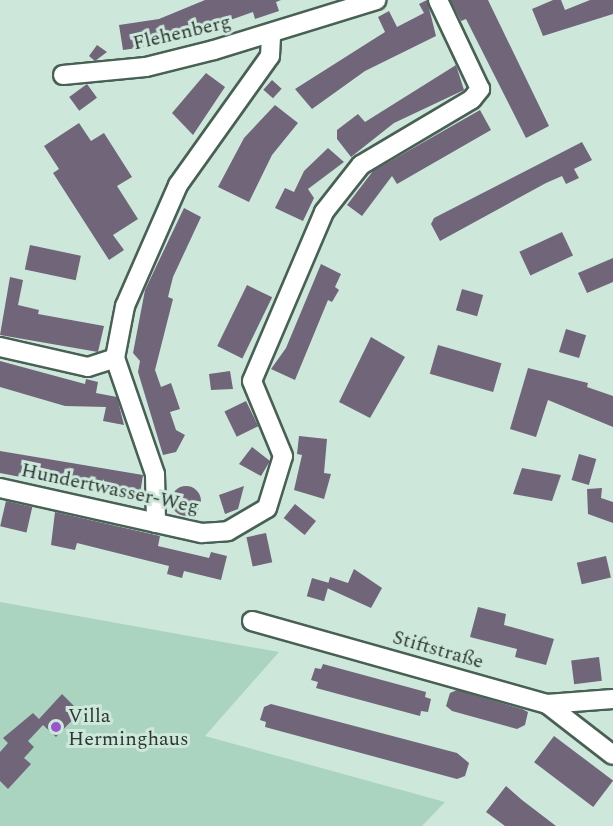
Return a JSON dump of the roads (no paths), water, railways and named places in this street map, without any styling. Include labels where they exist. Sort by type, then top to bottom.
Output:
[{"type":"street","name":"Flehenberg","points":[[63,75],[146,67],[271,34],[377,0]]},
{"type":"street","name":"Hundertwasser-Weg","points":[[0,488],[202,533],[228,531],[255,519],[276,492],[283,456],[252,381],[324,212],[361,165],[472,99],[480,89],[438,0]]},
{"type":"street","points":[[156,523],[155,474],[115,358],[125,306],[178,185],[270,56],[271,34]]},
{"type":"street","points":[[0,347],[88,367],[115,358]]},
{"type":"street","name":"Stiftstraße","points":[[252,621],[547,704],[613,699]]},
{"type":"street","points":[[547,704],[613,755]]},
{"type":"place","name":"Villa Herminghaus","points":[[56,727]]}]
